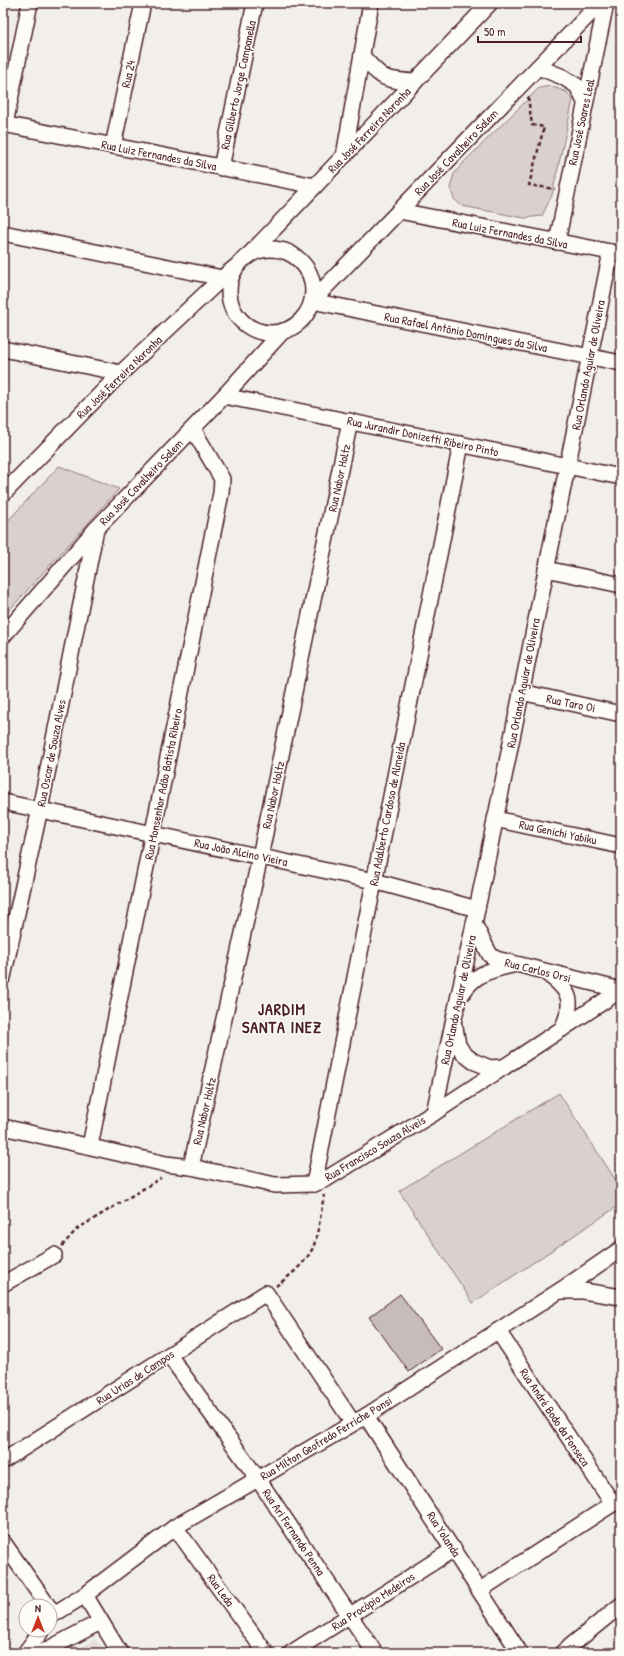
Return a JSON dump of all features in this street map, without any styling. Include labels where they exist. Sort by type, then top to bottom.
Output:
[{"type":"street","points":[[4,124],[30,3]]},
{"type":"street","name":"Rua 24","points":[[113,146],[143,3]]},
{"type":"street","name":"Rua Gilberto Jorge Campanella","points":[[221,168],[255,3]]},
{"type":"street","points":[[344,156],[372,3]]},
{"type":"street","name":"Rua José Ferreira Noronha","points":[[3,494],[121,373],[222,278],[243,261],[490,3]]},
{"type":"street","name":"Rua José Cavalheiro Salem","points":[[312,300],[600,3]]},
{"type":"street","name":"Rua José Soares Leal","points":[[557,242],[606,3]]},
{"type":"street","points":[[362,56],[377,73],[390,80],[415,82]]},
{"type":"street","points":[[538,67],[563,77],[577,86],[585,102]]},
{"type":"street","name":"Rua Luiz Fernandes da Silva","points":[[4,124],[315,186]]},
{"type":"street","name":"Rua Luiz Fernandes da Silva","points":[[399,211],[616,253]]},
{"type":"street","points":[[3,233],[222,278]]},
{"type":"street","points":[[274,250],[286,252],[296,258],[307,270],[313,286],[312,300],[304,317],[298,324],[283,331],[266,333],[251,328],[239,318],[231,304],[229,296],[231,280],[243,261],[258,252],[274,250]]},
{"type":"street","name":"Rua Orlando Aguiar de Oliveira","points":[[434,1113],[496,819],[590,356],[616,253]]},
{"type":"street","name":"Rua Rafael Antônio Domingues da Silva","points":[[312,300],[621,363]]},
{"type":"street","name":"Rua José Cavalheiro Salem","points":[[3,636],[96,529],[143,482],[283,331]]},
{"type":"street","points":[[3,348],[121,373]]},
{"type":"street","name":"Rua Jurandir Donizetti Ribeiro Pinto","points":[[224,396],[621,477]]},
{"type":"street","name":"Rua Nabor Holtz","points":[[185,1166],[260,857],[350,422]]},
{"type":"street","name":"Rua Monsenhor Adão Batista Ribeiro","points":[[90,1146],[221,493],[222,479],[193,428]]},
{"type":"street","name":"Rua Adalberto Cardoso de Almeida","points":[[320,1181],[374,881],[461,444]]},
{"type":"street","name":"Rua Oscar de Souza Alves","points":[[3,977],[40,809],[96,529]]},
{"type":"street","points":[[546,569],[621,585]]},
{"type":"street","name":"Rua Taro Oi","points":[[521,692],[621,714]]},
{"type":"street","name":"Rua João Alcino Vieira","points":[[3,802],[374,881],[476,916]]},
{"type":"street","name":"Rua Genichi Yabiku","points":[[496,819],[621,846]]},
{"type":"street","name":"Rua Carlos Orsi","points":[[476,916],[490,955],[496,959],[515,965],[621,990]]},
{"type":"street","points":[[458,1000],[466,987],[486,971],[515,965]]},
{"type":"street","points":[[543,971],[564,989],[569,998],[570,1007],[562,1029]]},
{"type":"street","name":"Rua Francisco Souza Alveis","points":[[3,1127],[275,1185],[320,1181],[434,1113],[621,990]]},
{"type":"street","points":[[454,1021],[458,1045],[463,1053],[474,1061],[490,1068],[504,1067]]},
{"type":"street","name":"Rua Milton Geofredo Ferriche Ponsi","points":[[58,1608],[84,1595],[176,1527],[366,1416],[565,1288],[620,1249]]},
{"type":"street","points":[[3,1284],[54,1255]]},
{"type":"street","points":[[583,1275],[582,1284],[584,1289],[590,1292]]},
{"type":"street","points":[[565,1288],[621,1297]]},
{"type":"street","points":[[266,1293],[353,1423]]},
{"type":"street","name":"Rua Urias de Campos","points":[[3,1461],[266,1293]]},
{"type":"street","name":"Rua André Bodo da Fonseca","points":[[498,1331],[617,1501]]},
{"type":"street","name":"Rua Ari Fernando Penna","points":[[169,1355],[258,1479],[375,1653]]},
{"type":"street","name":"Rua Yolanda","points":[[366,1416],[454,1549],[520,1653]]},
{"type":"street","points":[[480,1590],[617,1501]]},
{"type":"street","name":"Rua Leda","points":[[176,1527],[266,1653]]},
{"type":"street","points":[[3,1542],[41,1598]]},
{"type":"street","name":"Rua Procópio Medeiros","points":[[292,1653],[454,1549]]},
{"type":"street","points":[[84,1595],[120,1653]]},
{"type":"street","points":[[562,1653],[621,1606]]},
{"type":"street","points":[[41,1653],[100,1622]]},
{"type":"street","points":[[25,1653],[36,1638]]},
{"type":"path","points":[[526,80],[532,125],[544,127],[529,185],[567,191]]},
{"type":"path","points":[[54,1255],[77,1229],[113,1206],[185,1166]]},
{"type":"path","points":[[266,1293],[289,1278],[313,1246],[319,1224],[320,1181]]},
{"type":"shaded area","points":[[550,86],[567,92],[573,100],[552,195],[542,216],[524,218],[462,206],[454,199],[450,188],[454,174],[465,161],[539,88]]},
{"type":"shaded area","points":[[59,466],[119,489],[3,617],[3,526]]},
{"type":"shaded area","points":[[559,1093],[621,1188],[621,1204],[473,1303],[399,1191]]},
{"type":"shaded area","points":[[95,1639],[106,1653],[72,1653]]},
{"type":"building","points":[[400,1294],[441,1349],[409,1372],[369,1317]]},
{"type":"district","name":"JARDIM SANTA INEZ","points":[[282,1018]]}]
